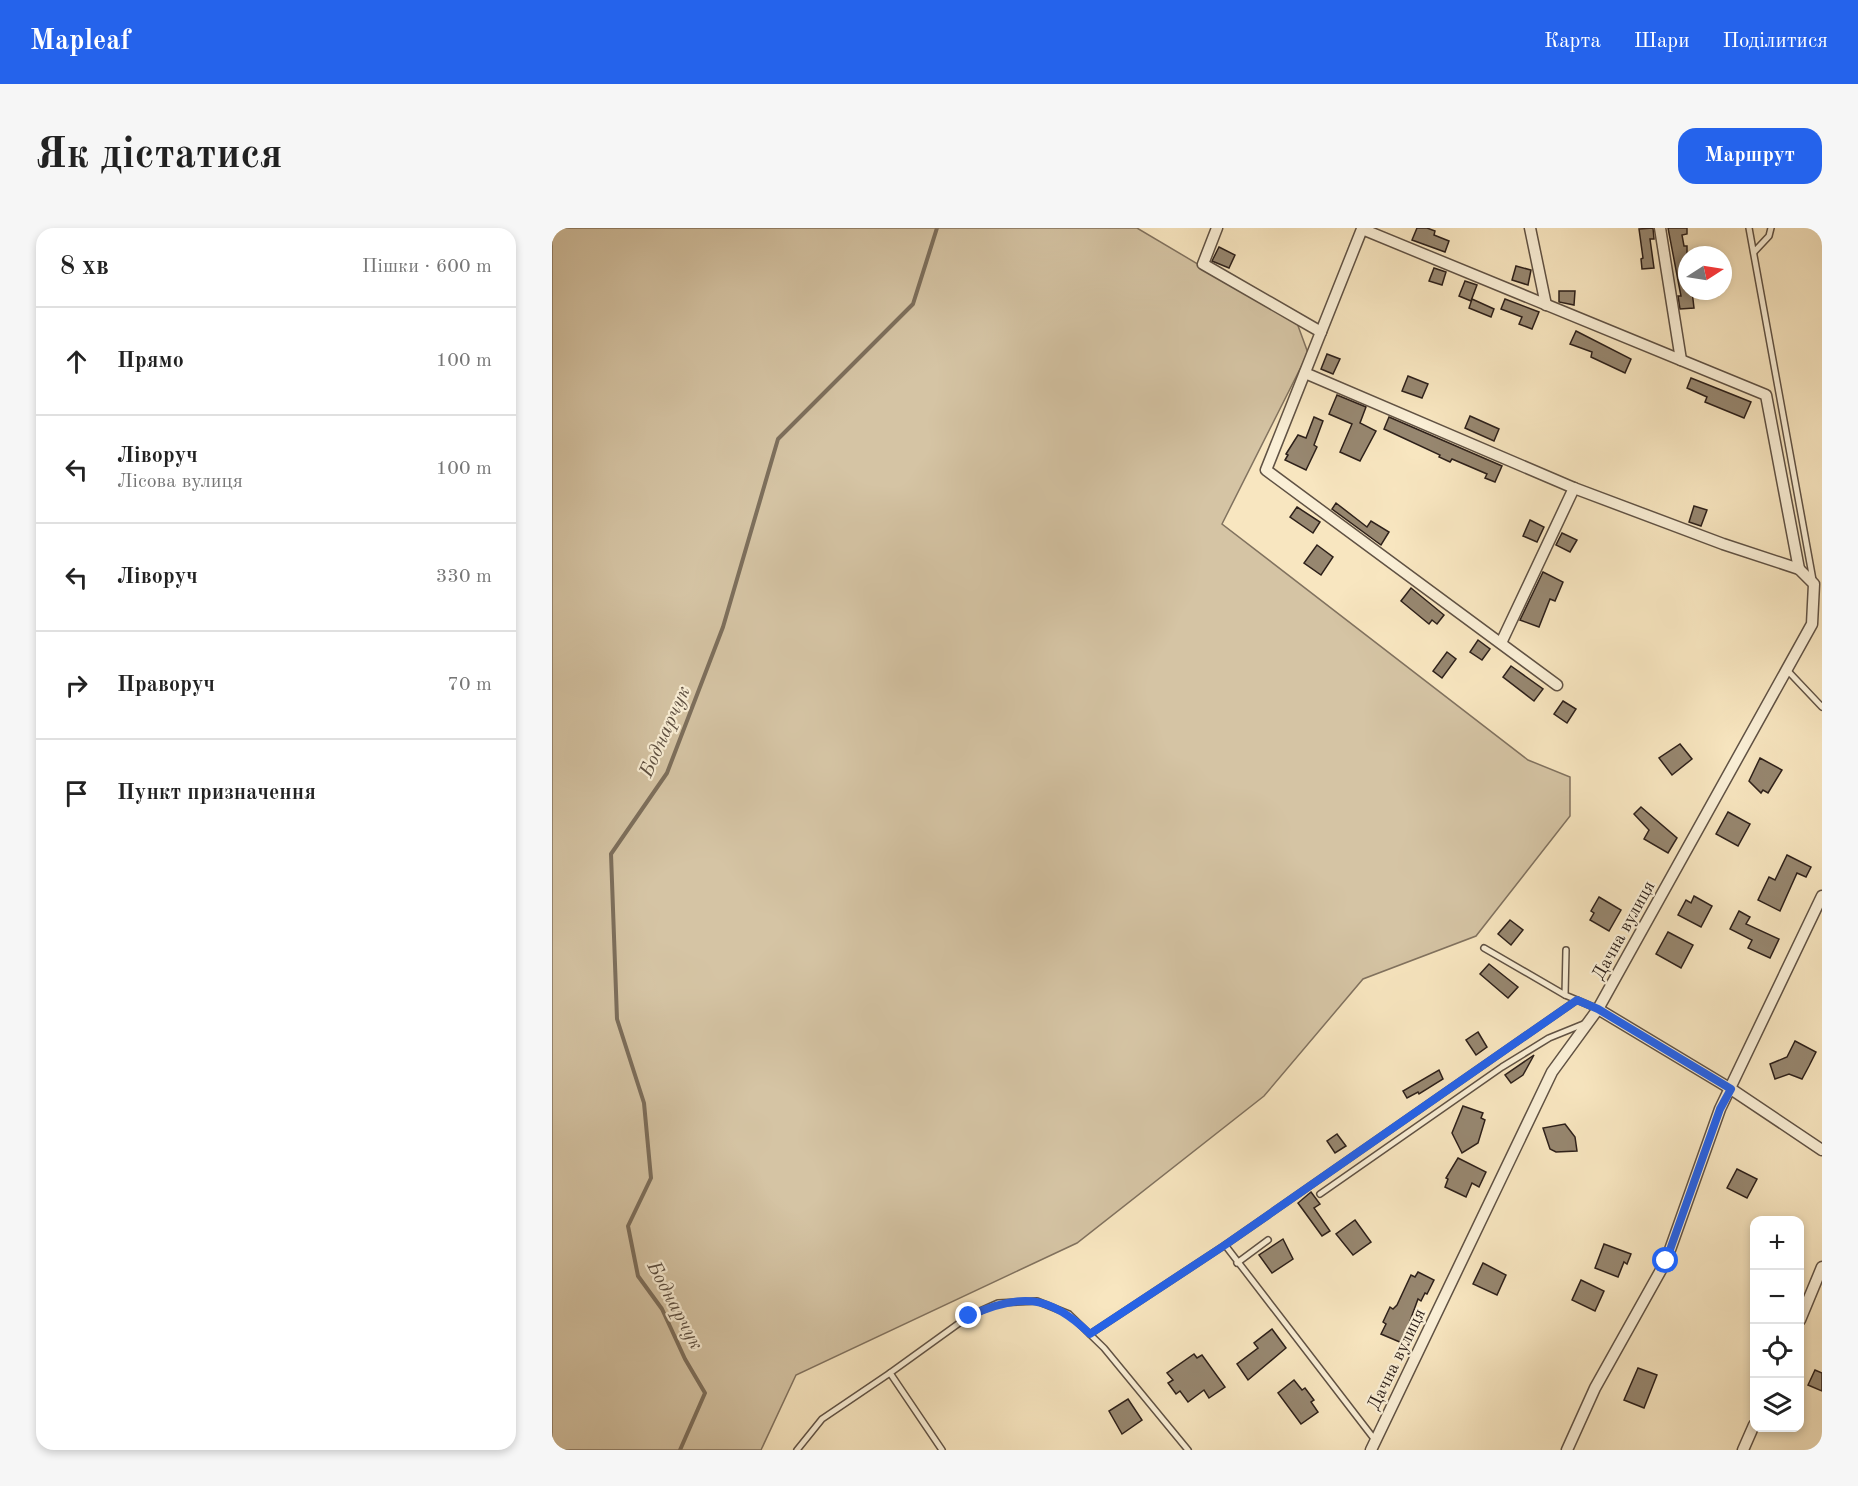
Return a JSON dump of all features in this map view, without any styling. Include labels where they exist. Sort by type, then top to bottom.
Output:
[{"type":"street","points":[[1218,228],[1203,264],[1322,332]]},
{"type":"street","points":[[1530,228],[1546,304]]},
{"type":"street","points":[[1660,228],[1681,360]]},
{"type":"street","points":[[1557,685],[1266,470],[1362,229],[1766,395],[1799,569]]},
{"type":"street","points":[[1305,373],[1574,488],[1723,544],[1799,569],[1814,584]]},
{"type":"street","points":[[1501,643],[1574,488]]},
{"type":"street","name":"Дачна вулиця","points":[[1373,1445],[1552,1072],[1598,1009],[1812,624],[1814,584]]},
{"type":"street","points":[[1567,1450],[1595,1388],[1666,1261],[1720,1109],[1821,903]]},
{"type":"street","points":[[1598,1009],[1731,1089],[1822,1150]]},
{"type":"street","points":[[1804,1310],[1822,1267]]},
{"type":"street","points":[[1743,1450],[1752,1432]]},
{"type":"lane","points":[[1749,228],[1814,584]]},
{"type":"lane","points":[[1754,252],[1769,236],[1771,228]]},
{"type":"lane","points":[[1787,670],[1822,707]]},
{"type":"lane","points":[[1484,948],[1565,995],[1598,1009]]},
{"type":"lane","points":[[1565,995],[1566,950]]},
{"type":"lane","points":[[1090,1334],[1225,1245],[1577,1000]]},
{"type":"lane","points":[[1320,1194],[1502,1067],[1549,1038],[1589,1022]]},
{"type":"lane","points":[[1238,1263],[1268,1240]]},
{"type":"lane","points":[[1225,1245],[1373,1445]]},
{"type":"lane","points":[[797,1450],[822,1419],[969,1316],[998,1303],[1037,1300],[1070,1314],[1090,1334],[1188,1450]]},
{"type":"lane","points":[[890,1373],[942,1450]]},
{"type":"shaded area","points":[[552,228],[1137,228],[1297,323],[1308,353],[1222,524],[1528,760],[1570,777],[1570,816],[1476,936],[1363,979],[1264,1096],[1077,1243],[796,1375],[761,1450],[552,1450]]},
{"type":"building","points":[[1417,228],[1435,231],[1434,235],[1449,241],[1445,252],[1412,240]]},
{"type":"building","points":[[1653,228],[1654,239],[1650,239],[1654,268],[1642,269],[1641,259],[1643,258],[1639,229]]},
{"type":"building","points":[[1668,228],[1687,228],[1687,234],[1682,235],[1684,246],[1678,246],[1678,280]]},
{"type":"building","points":[[1219,247],[1235,255],[1229,268],[1212,261]]},
{"type":"building","points":[[1516,266],[1531,270],[1528,285],[1512,280]]},
{"type":"building","points":[[1434,268],[1446,272],[1442,285],[1429,281]]},
{"type":"building","points":[[1465,281],[1477,285],[1471,301],[1459,296]]},
{"type":"building","points":[[1559,291],[1575,291],[1574,305],[1559,302]]},
{"type":"building","points":[[1472,299],[1494,309],[1491,317],[1469,308]]},
{"type":"building","points":[[1505,299],[1539,312],[1532,329],[1519,324],[1522,317],[1501,309]]},
{"type":"building","points":[[1679,300],[1693,300],[1694,308],[1680,309]]},
{"type":"building","points":[[1576,331],[1631,359],[1625,373],[1591,357],[1592,352],[1570,344]]},
{"type":"building","points":[[1327,354],[1340,359],[1333,374],[1321,369]]},
{"type":"building","points":[[1408,376],[1428,384],[1422,398],[1402,391]]},
{"type":"building","points":[[1691,378],[1751,402],[1744,418],[1705,402],[1707,397],[1687,388]]},
{"type":"building","points":[[1337,395],[1366,407],[1360,423],[1376,431],[1360,461],[1340,452],[1352,424],[1329,414]]},
{"type":"building","points":[[1470,416],[1499,429],[1494,441],[1465,428]]},
{"type":"building","points":[[1314,417],[1323,421],[1314,445],[1317,447],[1306,470],[1285,460],[1288,455],[1286,454],[1298,435],[1306,438]]},
{"type":"building","points":[[1389,417],[1502,466],[1495,482],[1485,478],[1487,474],[1452,459],[1450,462],[1384,429]]},
{"type":"building","points":[[1336,503],[1367,527],[1371,521],[1389,532],[1381,545],[1332,509]]},
{"type":"building","points":[[1694,506],[1707,510],[1701,526],[1689,522]]},
{"type":"building","points":[[1297,507],[1320,522],[1313,533],[1290,517]]},
{"type":"building","points":[[1530,520],[1544,527],[1537,542],[1523,536]]},
{"type":"building","points":[[1562,533],[1577,540],[1570,552],[1556,545]]},
{"type":"building","points":[[1317,545],[1333,557],[1321,575],[1304,563]]},
{"type":"building","points":[[1543,572],[1563,582],[1555,601],[1550,599],[1539,627],[1520,620]]},
{"type":"building","points":[[1411,588],[1444,615],[1437,624],[1432,620],[1429,624],[1401,601]]},
{"type":"building","points":[[1478,640],[1490,649],[1482,660],[1470,652]]},
{"type":"building","points":[[1447,652],[1456,659],[1442,678],[1433,671]]},
{"type":"building","points":[[1511,666],[1543,689],[1534,701],[1503,677]]},
{"type":"building","points":[[1563,701],[1576,709],[1567,723],[1554,714]]},
{"type":"building","points":[[1680,744],[1692,759],[1672,775],[1659,758]]},
{"type":"building","points":[[1760,758],[1782,770],[1768,793],[1763,790],[1761,793],[1749,781]]},
{"type":"building","points":[[1641,807],[1677,838],[1668,853],[1644,839],[1649,830],[1634,814]]},
{"type":"building","points":[[1728,812],[1750,824],[1738,846],[1716,834]]},
{"type":"building","points":[[1787,855],[1811,867],[1806,877],[1797,873],[1780,911],[1758,900],[1769,877],[1775,880]]},
{"type":"building","points":[[1694,896],[1712,906],[1701,927],[1678,915],[1686,900],[1691,903]]},
{"type":"building","points":[[1599,897],[1621,910],[1609,931],[1590,920],[1594,913],[1591,911]]},
{"type":"building","points":[[1739,911],[1750,917],[1746,924],[1779,939],[1770,958],[1748,948],[1752,940],[1730,929]]},
{"type":"building","points":[[1510,920],[1523,930],[1511,945],[1498,934]]},
{"type":"building","points":[[1668,932],[1693,945],[1681,968],[1656,954]]},
{"type":"building","points":[[1489,964],[1518,987],[1508,998],[1480,974]]},
{"type":"building","points":[[1478,1032],[1487,1047],[1476,1055],[1466,1040]]},
{"type":"building","points":[[1795,1041],[1816,1052],[1809,1066],[1802,1079],[1789,1074],[1775,1079],[1770,1064],[1787,1057]]},
{"type":"building","points":[[1534,1055],[1523,1075],[1511,1083],[1505,1075]]},
{"type":"building","points":[[1439,1070],[1443,1079],[1419,1094],[1418,1092],[1407,1098],[1403,1091]]},
{"type":"building","points":[[1463,1106],[1483,1113],[1481,1118],[1485,1120],[1478,1143],[1462,1153],[1452,1133]]},
{"type":"building","points":[[1565,1124],[1575,1137],[1577,1151],[1556,1152],[1550,1149],[1543,1128]]},
{"type":"building","points":[[1337,1134],[1346,1146],[1335,1153],[1327,1141]]},
{"type":"building","points":[[1458,1158],[1486,1172],[1479,1187],[1472,1183],[1466,1197],[1445,1187],[1448,1179],[1446,1178]]},
{"type":"building","points":[[1737,1169],[1757,1179],[1747,1198],[1727,1188]]},
{"type":"building","points":[[1311,1192],[1320,1204],[1314,1208],[1330,1231],[1322,1236],[1298,1203]]},
{"type":"building","points":[[1355,1220],[1371,1242],[1353,1255],[1336,1234]]},
{"type":"building","points":[[1283,1239],[1293,1259],[1272,1273],[1259,1255]]},
{"type":"building","points":[[1604,1244],[1631,1254],[1627,1264],[1624,1262],[1618,1277],[1595,1268]]},
{"type":"building","points":[[1483,1263],[1506,1275],[1497,1295],[1473,1284]]},
{"type":"building","points":[[1418,1272],[1434,1280],[1427,1294],[1425,1293],[1421,1301],[1418,1299],[1402,1343],[1381,1334],[1386,1324],[1383,1322],[1390,1307],[1393,1309],[1397,1305],[1411,1275],[1415,1277]]},
{"type":"building","points":[[1581,1280],[1604,1291],[1595,1311],[1572,1300]]},
{"type":"building","points":[[1272,1329],[1286,1348],[1248,1380],[1237,1364],[1258,1348],[1254,1343]]},
{"type":"building","points":[[1194,1354],[1197,1358],[1202,1355],[1225,1387],[1209,1398],[1204,1390],[1188,1402],[1180,1391],[1176,1394],[1168,1383],[1173,1380],[1167,1373]]},
{"type":"building","points":[[1638,1368],[1657,1375],[1644,1408],[1624,1400]]},
{"type":"building","points":[[1815,1370],[1822,1373],[1822,1391],[1808,1385]]},
{"type":"building","points":[[1294,1380],[1302,1390],[1305,1388],[1314,1400],[1311,1402],[1318,1412],[1301,1424],[1278,1393]]},
{"type":"building","points":[[1128,1399],[1142,1420],[1122,1434],[1109,1411]]},
{"type":"waterway","name":"Боднарчук","points":[[680,1450],[705,1393],[685,1359],[662,1309],[638,1276],[628,1226],[651,1178],[644,1103],[617,1019],[611,854],[667,773],[723,627],[778,439],[913,304],[937,228]]},
{"type":"route","points":[[969,1316],[998,1303],[1037,1300],[1070,1314],[1090,1334],[1225,1245],[1577,1000],[1598,1009],[1731,1089],[1720,1109],[1666,1261]]}]
